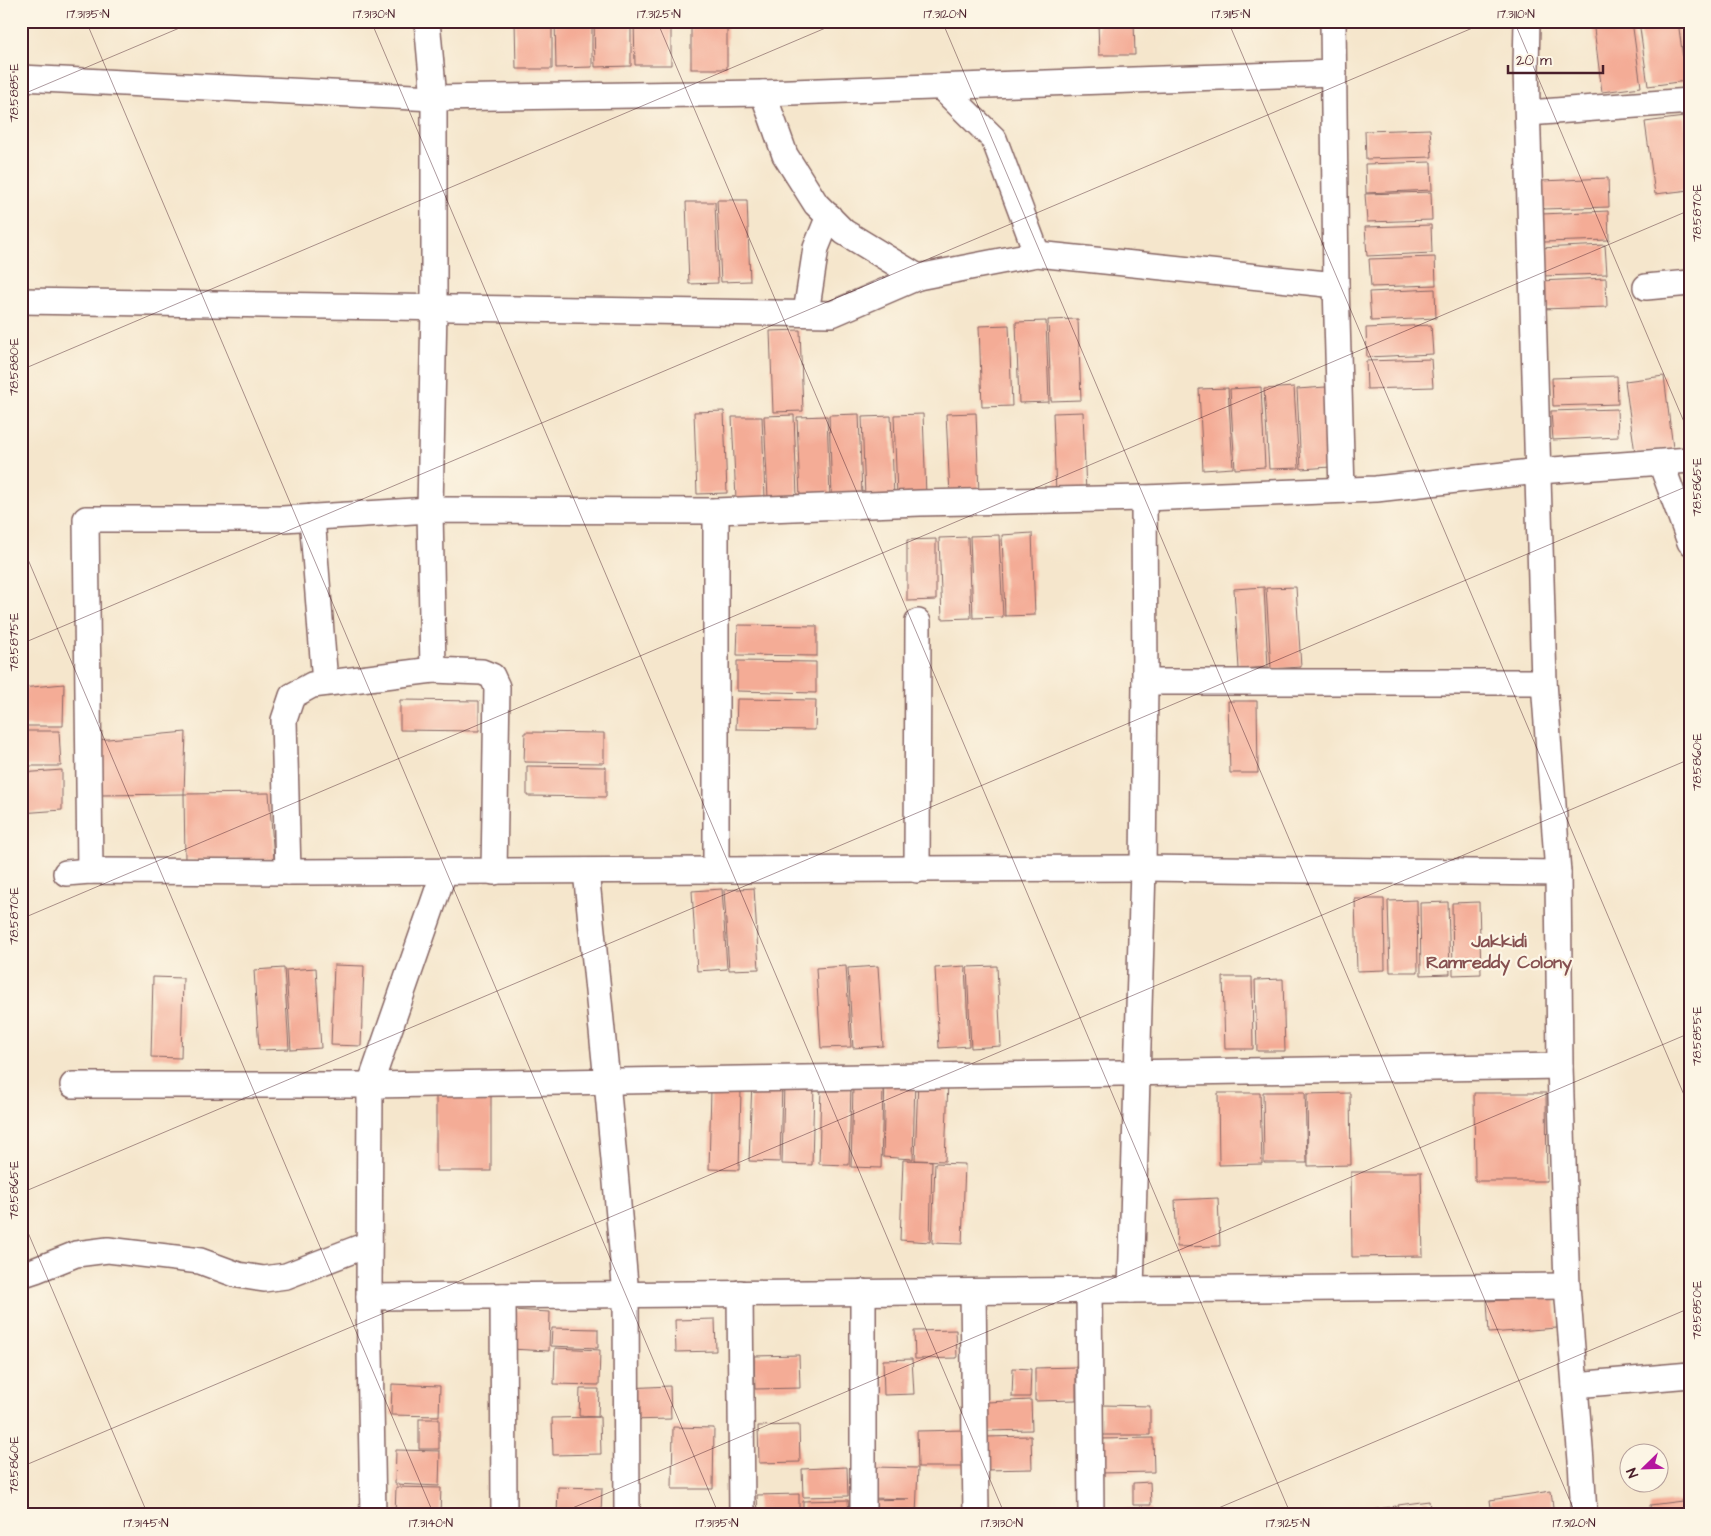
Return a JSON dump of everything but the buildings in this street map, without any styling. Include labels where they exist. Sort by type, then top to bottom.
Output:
[{"type":"street","points":[[427,21],[434,98],[434,308],[430,510],[433,670]]},
{"type":"street","points":[[1333,21],[1336,285],[1342,490]]},
{"type":"street","points":[[1527,21],[1544,682],[1558,873],[1560,1066],[1567,1286],[1584,1515]]},
{"type":"street","points":[[21,78],[434,98],[763,93],[1334,73]]},
{"type":"street","points":[[941,87],[994,140],[1037,254]]},
{"type":"street","points":[[763,93],[785,155],[816,204],[844,232],[918,277]]},
{"type":"street","points":[[1528,113],[1690,101]]},
{"type":"street","points":[[806,313],[816,248],[829,216]]},
{"type":"street","points":[[21,301],[832,314],[918,277],[1037,254],[1336,285]]},
{"type":"street","points":[[1646,287],[1690,284]]},
{"type":"street","points":[[90,871],[86,519],[283,519],[430,510],[716,511],[1144,498],[1376,489],[1539,472],[1690,460]]},
{"type":"street","points":[[1661,463],[1690,542]]},
{"type":"street","points":[[1131,1290],[1143,868],[1144,498]]},
{"type":"street","points":[[716,511],[716,870]]},
{"type":"street","points":[[312,517],[325,683]]},
{"type":"street","points":[[918,622],[918,870]]},
{"type":"street","points":[[288,872],[284,720],[292,696],[312,685],[433,670],[482,672],[492,676],[497,687],[494,872]]},
{"type":"street","points":[[1145,682],[1544,682]]},
{"type":"street","points":[[66,873],[90,871],[494,872],[1143,868],[1558,873]]},
{"type":"street","points":[[586,871],[608,1081],[626,1295],[627,1515]]},
{"type":"street","points":[[373,1515],[369,1297],[370,1085],[444,872]]},
{"type":"street","points":[[73,1086],[370,1085],[1560,1066]]},
{"type":"street","points":[[21,1275],[76,1254],[108,1250],[200,1261],[238,1276],[264,1279],[286,1276],[369,1244]]},
{"type":"street","points":[[369,1297],[1567,1286]]},
{"type":"street","points":[[1089,1290],[1091,1515]]},
{"type":"street","points":[[863,1292],[863,1515]]},
{"type":"street","points":[[973,1292],[976,1515]]},
{"type":"street","points":[[740,1294],[742,1515]]},
{"type":"street","points":[[503,1296],[504,1515]]},
{"type":"street","points":[[1575,1385],[1690,1375]]},
{"type":"district","name":"Jakkidi Ramreddy Colony","points":[[1499,951]]}]
